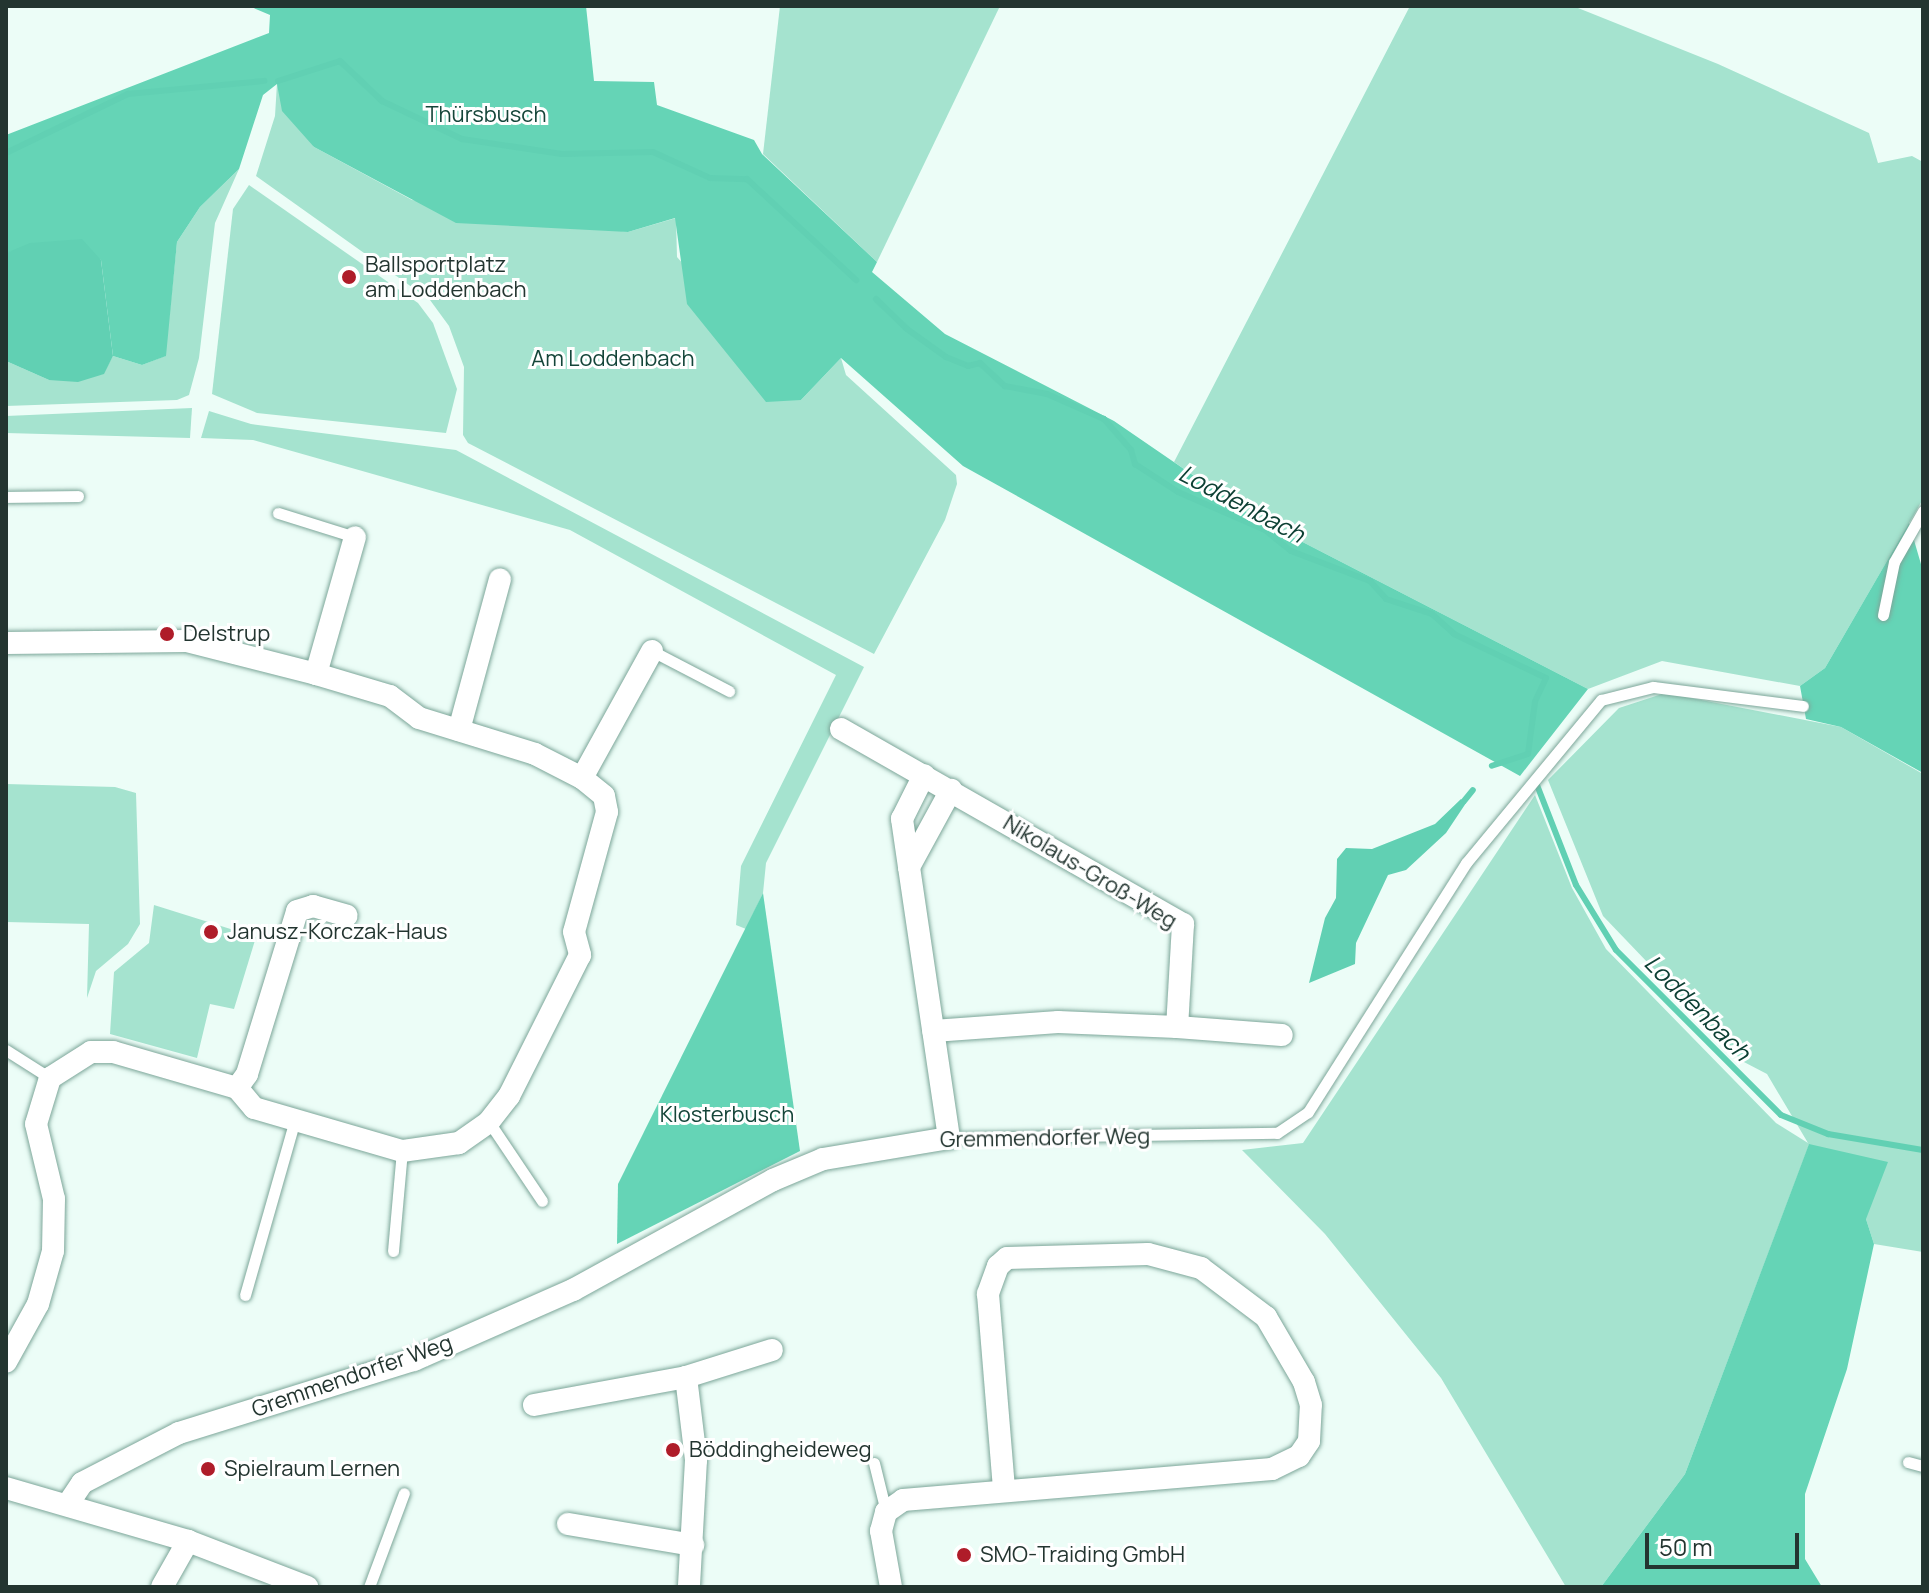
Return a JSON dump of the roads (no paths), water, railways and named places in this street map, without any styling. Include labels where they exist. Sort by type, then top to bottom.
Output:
[{"type":"street","points":[[316,674],[355,537]]},
{"type":"street","points":[[459,730],[500,579]]},
{"type":"street","points":[[6,643],[198,643],[316,674],[390,696],[419,718],[535,754],[582,778],[604,796],[607,812],[574,932],[580,955],[509,1096],[489,1122],[459,1143],[402,1151],[254,1108],[237,1088],[113,1052],[91,1052],[50,1078],[36,1124],[54,1199],[53,1251],[38,1304],[6,1362]]},
{"type":"street","points":[[582,778],[652,651]]},
{"type":"street","name":"Nikolaus-Groß-Weg","points":[[841,729],[1183,924],[1177,1027]]},
{"type":"street","points":[[924,775],[902,819],[949,1138]]},
{"type":"street","points":[[909,867],[951,790]]},
{"type":"street","points":[[237,1088],[247,1074],[297,911],[313,906],[347,916]]},
{"type":"street","points":[[933,1031],[1058,1022],[1282,1035]]},
{"type":"street","name":"Gremmendorfer Weg","points":[[68,1504],[82,1483],[179,1433],[414,1360],[573,1290],[773,1180],[823,1159],[949,1138]]},
{"type":"street","points":[[891,1587],[881,1531],[886,1512],[903,1500],[1288,1464],[1299,1456],[1312,1426],[1304,1382],[1266,1317],[1201,1268],[1148,1254],[1007,1258],[998,1266],[988,1294],[1004,1489]]},
{"type":"street","points":[[534,1405],[686,1377],[772,1350]]},
{"type":"street","points":[[686,1377],[696,1460],[689,1587]]},
{"type":"street","points":[[6,1488],[188,1541],[307,1587]]},
{"type":"street","points":[[568,1524],[693,1545]]},
{"type":"street","points":[[162,1587],[188,1541]]},
{"type":"lane","points":[[6,497],[78,496]]},
{"type":"lane","points":[[1883,615],[1894,562],[1923,511]]},
{"type":"lane","points":[[278,513],[355,537]]},
{"type":"lane","points":[[652,651],[729,691]]},
{"type":"lane","name":"Gremmendorfer Weg","points":[[949,1138],[1277,1133],[1308,1112],[1466,863],[1601,700],[1653,687],[1803,706]]},
{"type":"lane","points":[[6,1050],[50,1078]]},
{"type":"lane","points":[[245,1295],[295,1120]]},
{"type":"lane","points":[[489,1122],[542,1201]]},
{"type":"lane","points":[[393,1251],[402,1151]]},
{"type":"lane","points":[[1908,1462],[1923,1466]]},
{"type":"lane","points":[[874,1463],[886,1512]]},
{"type":"lane","points":[[369,1587],[404,1493]]},
{"type":"waterway","name":"Loddenbach","points":[[278,81],[340,61],[382,101],[462,139],[562,154],[653,152],[710,178],[747,179],[856,280]]},
{"type":"waterway","name":"Loddenbach","points":[[6,153],[128,94],[264,81]]},
{"type":"waterway","name":"Loddenbach","points":[[876,299],[907,329],[946,357],[968,366],[980,363],[1005,386],[1047,394],[1104,419],[1131,450],[1135,464],[1178,492],[1265,530],[1291,551],[1370,581],[1386,599],[1432,614],[1454,634],[1546,678],[1535,702],[1528,754],[1492,766]]},
{"type":"waterway","name":"Loddenbach","points":[[1537,785],[1576,885],[1616,950],[1781,1115],[1828,1134],[1923,1150]]},
{"type":"waterway","points":[[1464,801],[1473,790]]},
{"type":"place","name":"Ballsportplatz am Loddenbach","points":[[349,277]]},
{"type":"place","name":"Delstrup","points":[[167,634]]},
{"type":"place","name":"Janusz-Korczak-Haus","points":[[211,932]]},
{"type":"place","name":"Böddingheideweg","points":[[673,1450]]},
{"type":"place","name":"Spielraum Lernen","points":[[208,1469]]},
{"type":"place","name":"SMO-Traiding GmbH","points":[[964,1555]]},
{"type":"park label","name":"Thürsbusch","points":[[486,115]]},
{"type":"park label","name":"Am Loddenbach","points":[[613,359]]},
{"type":"park label","name":"Klosterbusch","points":[[727,1115]]}]
